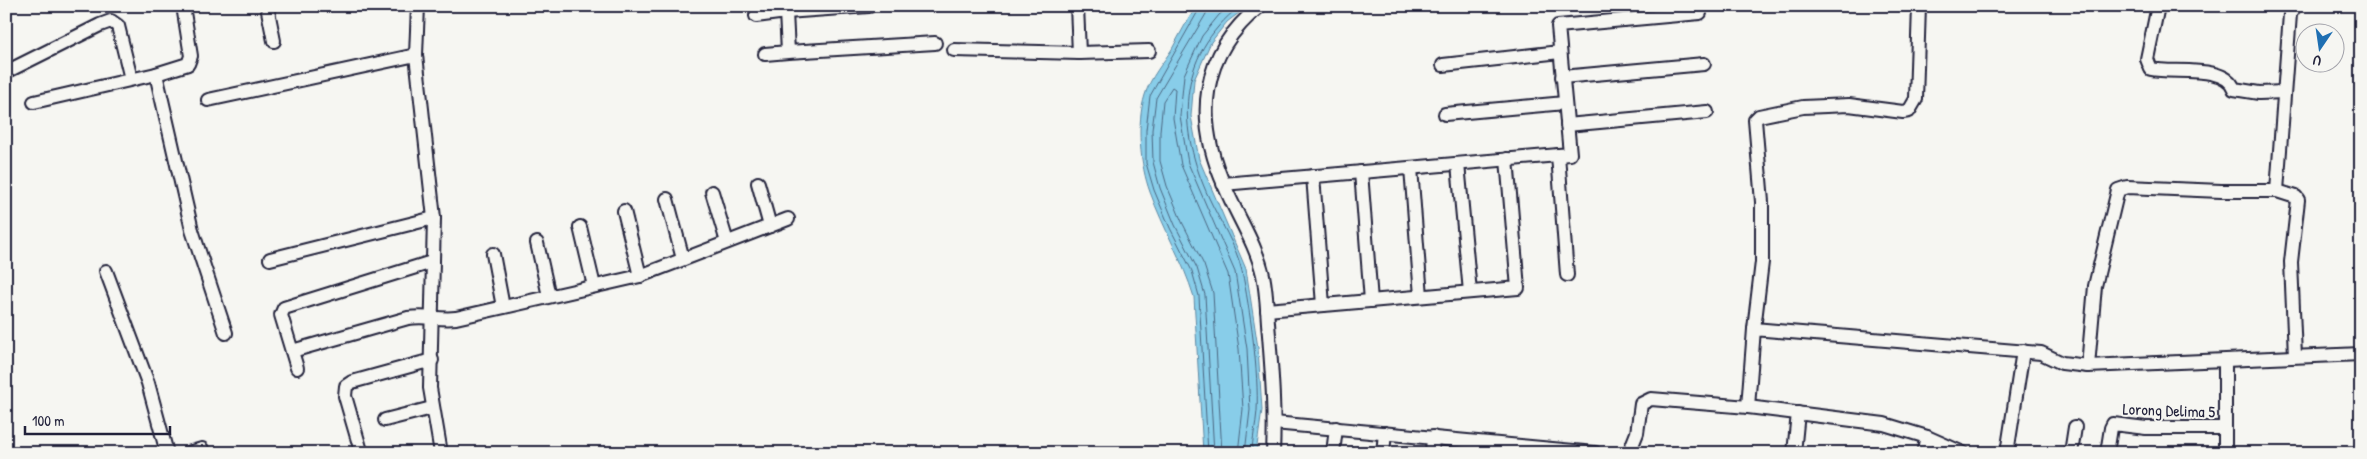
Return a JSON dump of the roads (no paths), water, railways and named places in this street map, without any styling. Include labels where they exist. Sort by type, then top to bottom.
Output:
[{"type":"street","points":[[34,102],[185,66],[191,61],[183,6]]},
{"type":"street","points":[[267,6],[274,41]]},
{"type":"street","points":[[418,6],[416,56],[434,218],[430,388],[441,453]]},
{"type":"street","points":[[756,16],[781,10],[869,6]]},
{"type":"street","points":[[1077,6],[1079,53]]},
{"type":"street","points":[[1260,6],[1241,22],[1226,40],[1216,60],[1208,81],[1208,125],[1216,164],[1223,184],[1245,229],[1262,272],[1267,310],[1274,423],[1273,453]]},
{"type":"street","points":[[1748,407],[1754,329],[1762,262],[1762,228],[1755,120],[1759,116],[1803,107],[1849,105],[1903,112],[1910,111],[1916,99],[1919,6]]},
{"type":"street","points":[[2158,6],[2147,59],[2151,69],[2162,72],[2218,73],[2232,83],[2234,89],[2242,91],[2284,92]]},
{"type":"street","points":[[2277,191],[2290,14],[2295,6]]},
{"type":"street","points":[[781,10],[788,52]]},
{"type":"street","points":[[1223,184],[1570,154],[1558,26],[1700,13]]},
{"type":"street","points":[[6,72],[111,21],[118,26],[131,79]]},
{"type":"street","points":[[764,54],[935,43]]},
{"type":"street","points":[[954,50],[1079,53],[1149,51]]},
{"type":"street","points":[[1442,64],[1560,52]]},
{"type":"street","points":[[208,100],[416,56]]},
{"type":"street","points":[[1562,77],[1704,64]]},
{"type":"street","points":[[156,74],[192,230],[226,333]]},
{"type":"street","points":[[1445,114],[1565,103]]},
{"type":"street","points":[[1567,125],[1707,112]]},
{"type":"street","points":[[1558,155],[1568,275]]},
{"type":"street","points":[[1267,310],[1518,288],[1507,160]]},
{"type":"street","points":[[1458,164],[1470,292]]},
{"type":"street","points":[[1411,168],[1421,296]]},
{"type":"street","points":[[1361,172],[1371,301]]},
{"type":"street","points":[[1313,176],[1323,305]]},
{"type":"street","points":[[758,183],[770,226]]},
{"type":"street","points":[[2088,366],[2095,286],[2118,190],[2127,187],[2277,191],[2296,197],[2298,200],[2291,262],[2295,356]]},
{"type":"street","points":[[712,192],[726,242]]},
{"type":"street","points":[[666,199],[683,258]]},
{"type":"street","points":[[624,211],[640,276]]},
{"type":"street","points":[[270,259],[434,218]]},
{"type":"street","points":[[292,351],[408,318],[432,316],[449,319],[640,276],[683,258],[788,220]]},
{"type":"street","points":[[580,227],[594,286]]},
{"type":"street","points":[[537,243],[550,296]]},
{"type":"street","points":[[492,254],[503,307]]},
{"type":"street","points":[[297,368],[281,315],[284,308],[432,262]]},
{"type":"street","points":[[106,271],[148,383],[167,453]]},
{"type":"street","points":[[1754,329],[2042,352],[2062,363],[2088,366],[2361,354]]},
{"type":"street","points":[[2007,453],[2023,351]]},
{"type":"street","points":[[361,451],[347,402],[346,386],[352,382],[432,360]]},
{"type":"street","points":[[2225,360],[2225,453]]},
{"type":"street","points":[[1629,453],[1638,433],[1641,404],[1647,400],[1680,400],[1884,424],[1927,437],[1963,453]]},
{"type":"street","points":[[385,420],[432,408]]},
{"type":"street","points":[[1794,453],[1798,413]]},
{"type":"street","points":[[1274,423],[1433,437],[1482,447],[1595,453]]},
{"type":"street","name":"Lorong Delima 5","points":[[2108,453],[2113,424],[2146,428],[2224,428]]},
{"type":"street","points":[[2071,453],[2075,427]]},
{"type":"street","points":[[1333,453],[1336,428]]},
{"type":"street","points":[[1383,453],[1384,432]]},
{"type":"street","points":[[1432,453],[1433,437]]},
{"type":"street","points":[[1923,453],[1927,437]]},
{"type":"street","points":[[188,453],[202,449]]},
{"type":"water","points":[[1197,6],[1248,6],[1227,22],[1211,42],[1194,80],[1191,116],[1199,159],[1246,269],[1258,348],[1262,410],[1256,453],[1203,453],[1194,297],[1150,192],[1140,144],[1142,106],[1147,89]]}]
